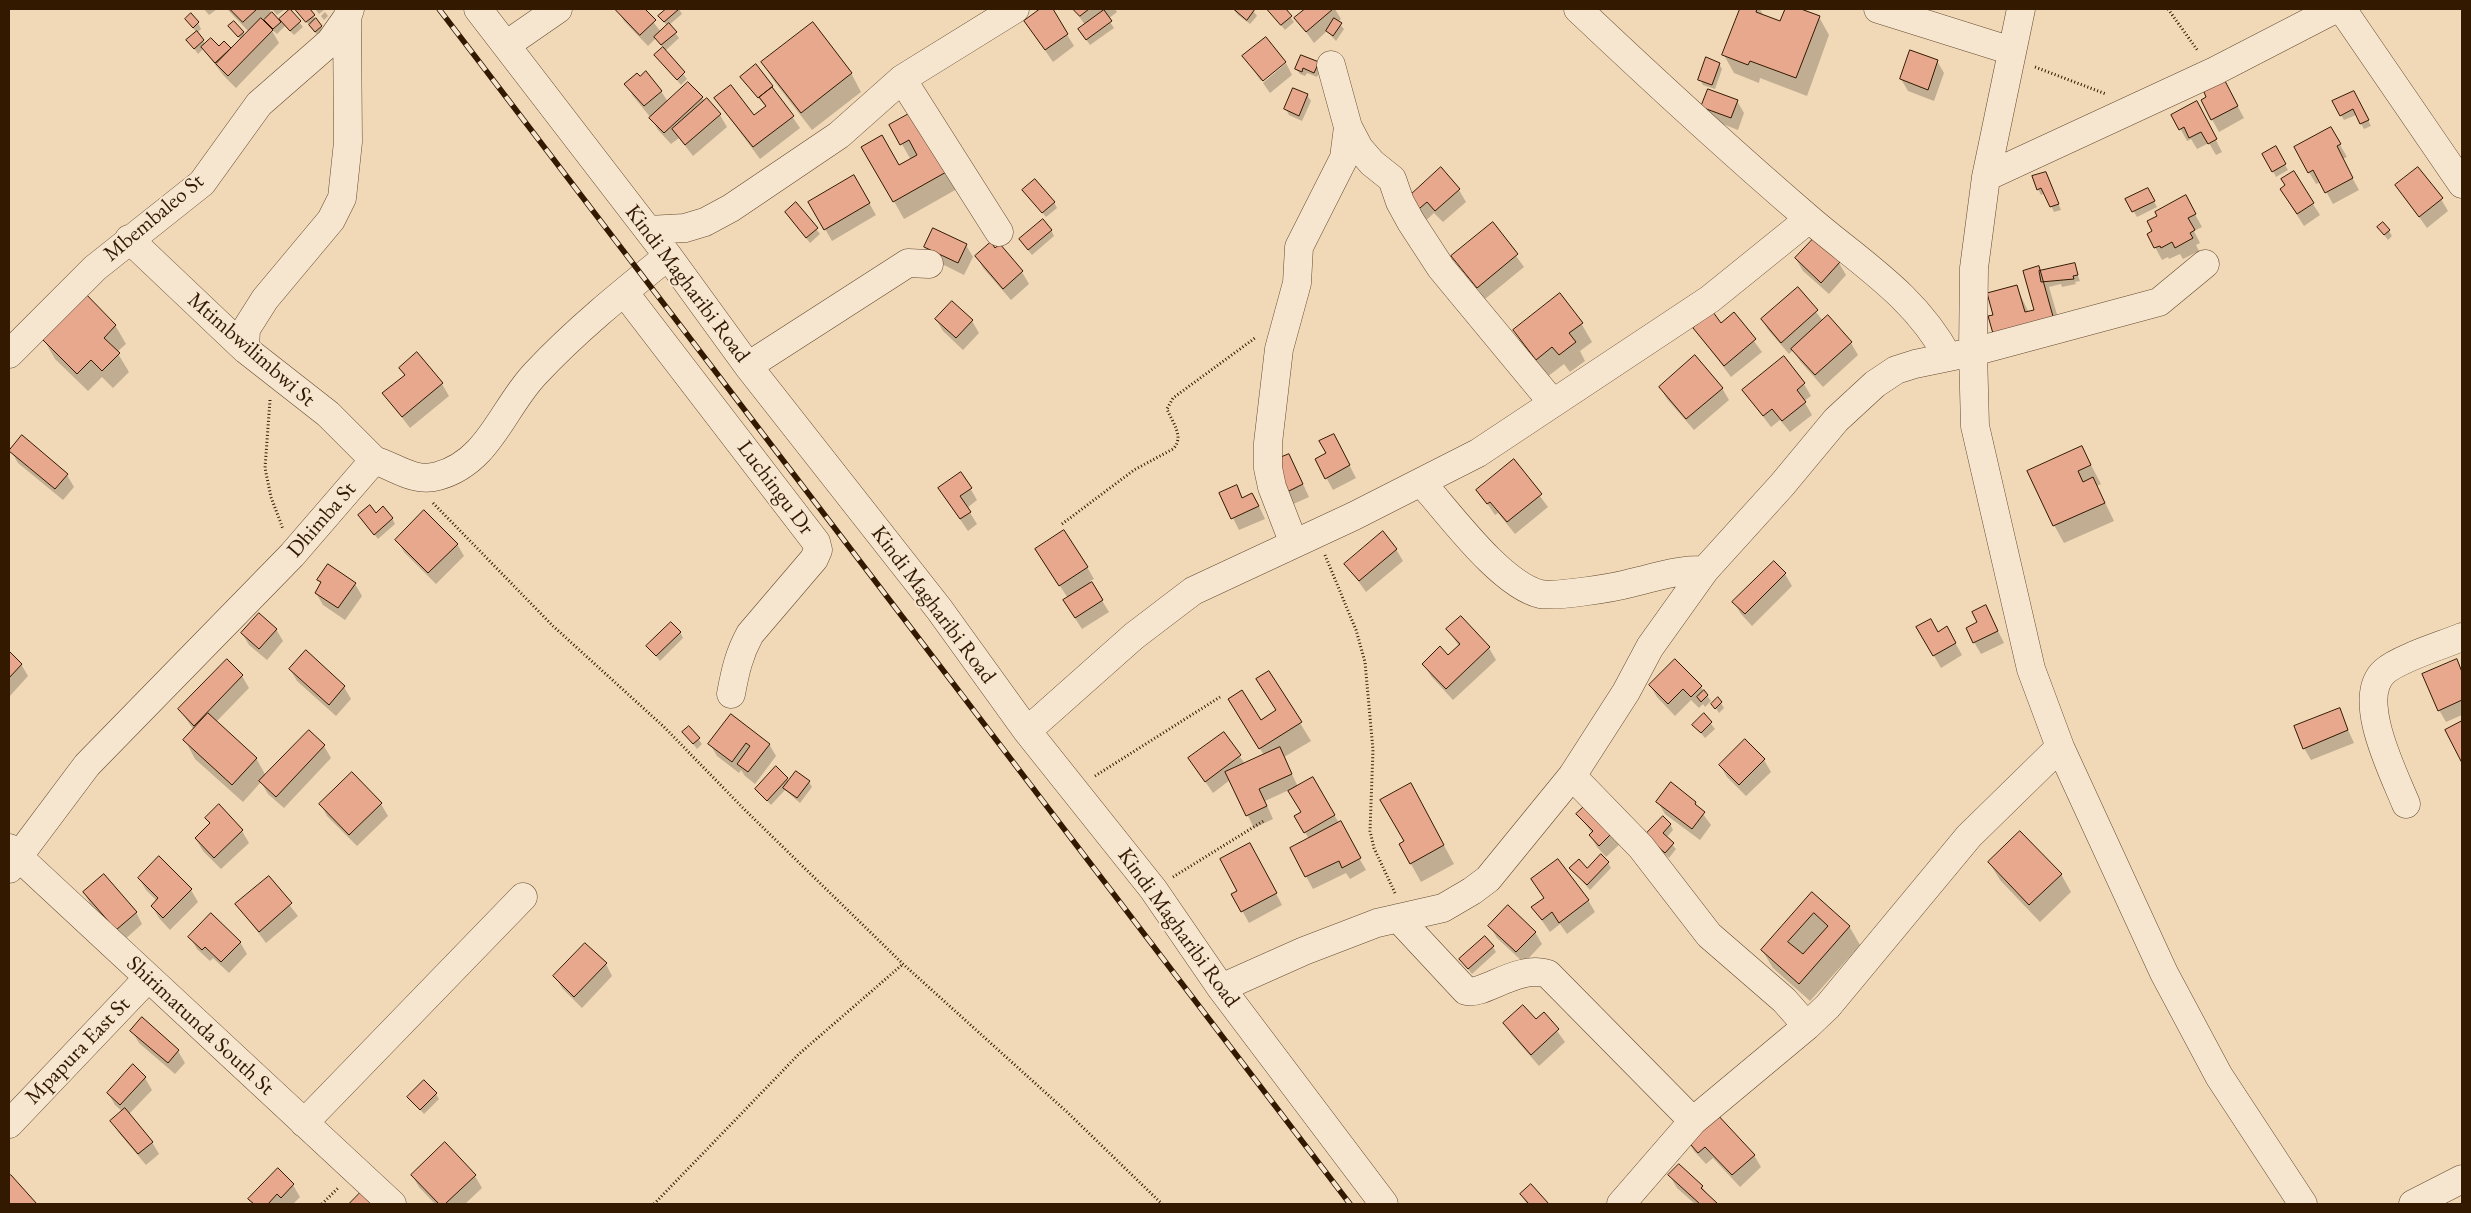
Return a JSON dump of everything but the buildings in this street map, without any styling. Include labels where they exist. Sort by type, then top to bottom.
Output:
[{"type":"street","name":"Kindi Magharibi Road","points":[[478,9],[668,256],[748,366],[939,609],[1027,731],[1153,889],[1222,988],[1384,1204]]},
{"type":"street","points":[[506,44],[558,9]]},
{"type":"street","points":[[648,230],[685,228],[706,222],[731,208],[839,135],[902,79],[1015,9]]},
{"type":"street","points":[[1578,9],[1688,112],[1809,219],[1912,305],[1934,332],[1961,355]]},
{"type":"street","points":[[1878,9],[2011,54]]},
{"type":"street","points":[[2020,9],[1986,177],[1961,355],[1975,426],[2031,669],[2060,747],[2164,973],[2219,1076],[2303,1204]]},
{"type":"street","points":[[1986,177],[2215,71],[2335,9]]},
{"type":"street","points":[[2342,9],[2462,184]]},
{"type":"street","points":[[245,349],[246,329],[265,299],[331,220],[342,198],[348,142],[348,13]]},
{"type":"street","name":"Mbembaleo St","points":[[9,354],[95,268],[129,239],[174,207],[202,183],[258,104],[279,84],[312,60],[330,42],[348,13]]},
{"type":"street","points":[[1331,64],[1348,128],[1359,148],[1372,164],[1392,179],[1400,202],[1411,222],[1441,268],[1552,402]]},
{"type":"street","points":[[902,79],[1000,232]]},
{"type":"street","points":[[1305,539],[1272,487],[1268,468],[1268,443],[1279,349],[1297,283],[1299,247],[1341,164],[1348,128]]},
{"type":"street","points":[[1027,731],[1134,636],[1193,591],[1305,539],[1478,453],[1552,402],[1710,299],[1809,219]]},
{"type":"street","name":"Mtimbwilimbwi St","points":[[129,239],[245,349],[328,414],[374,460]]},
{"type":"street","name":"Dhimba St","points":[[12,858],[87,765],[292,555],[374,460],[391,465],[404,474],[420,479],[437,477],[468,463],[496,431],[514,402],[536,374],[624,292],[668,256]]},
{"type":"street","points":[[748,366],[897,269],[908,263],[928,264]]},
{"type":"street","points":[[1222,988],[1304,950],[1377,923],[1443,908],[1488,878],[1572,776],[1626,692],[1650,647],[1705,570],[1782,485],[1836,420],[1870,388],[1896,370],[1961,355],[2159,302],[2205,264]]},
{"type":"street","name":"Luchingu Dr","points":[[624,292],[816,542],[818,550],[814,559],[746,640],[738,655],[730,694]]},
{"type":"street","points":[[1421,482],[1502,574],[1526,588],[1541,594],[1630,584],[1658,574],[1684,569],[1705,570]]},
{"type":"street","points":[[2406,804],[2376,725],[2372,702],[2375,685],[2387,670],[2462,637]]},
{"type":"street","points":[[1621,1204],[1693,1120],[1808,1026],[1860,969],[1969,836],[2060,747]]},
{"type":"street","points":[[1572,776],[1641,848],[1709,936],[1784,1000],[1808,1026]]},
{"type":"street","name":"Shirimatunda South St","points":[[12,858],[148,978],[392,1204]]},
{"type":"street","points":[[304,1123],[523,897]]},
{"type":"street","points":[[1402,917],[1466,991],[1475,991],[1504,978],[1540,971],[1548,974],[1693,1120]]},
{"type":"street","name":"Mpapura East St","points":[[9,1124],[148,978]]},
{"type":"street","points":[[2413,1204],[2462,1179]]},
{"type":"path","points":[[2168,9],[2183,32],[2215,71]]},
{"type":"path","points":[[2011,54],[2138,105]]},
{"type":"path","points":[[1062,524],[1134,470],[1173,449],[1178,444],[1179,436],[1167,409],[1168,404],[1178,394],[1260,334]]},
{"type":"path","points":[[271,370],[265,468],[271,496],[292,555]]},
{"type":"path","points":[[432,501],[553,626],[663,726],[746,811],[903,964],[1066,1112],[1160,1204]]},
{"type":"path","points":[[1305,539],[1356,630],[1365,662],[1373,750],[1370,831],[1374,848],[1402,917]]},
{"type":"path","points":[[1074,789],[1220,696]]},
{"type":"path","points":[[1153,889],[1265,820]]},
{"type":"path","points":[[654,1204],[799,1054],[903,964]]},
{"type":"railway","points":[[439,9],[1350,1204]]}]
